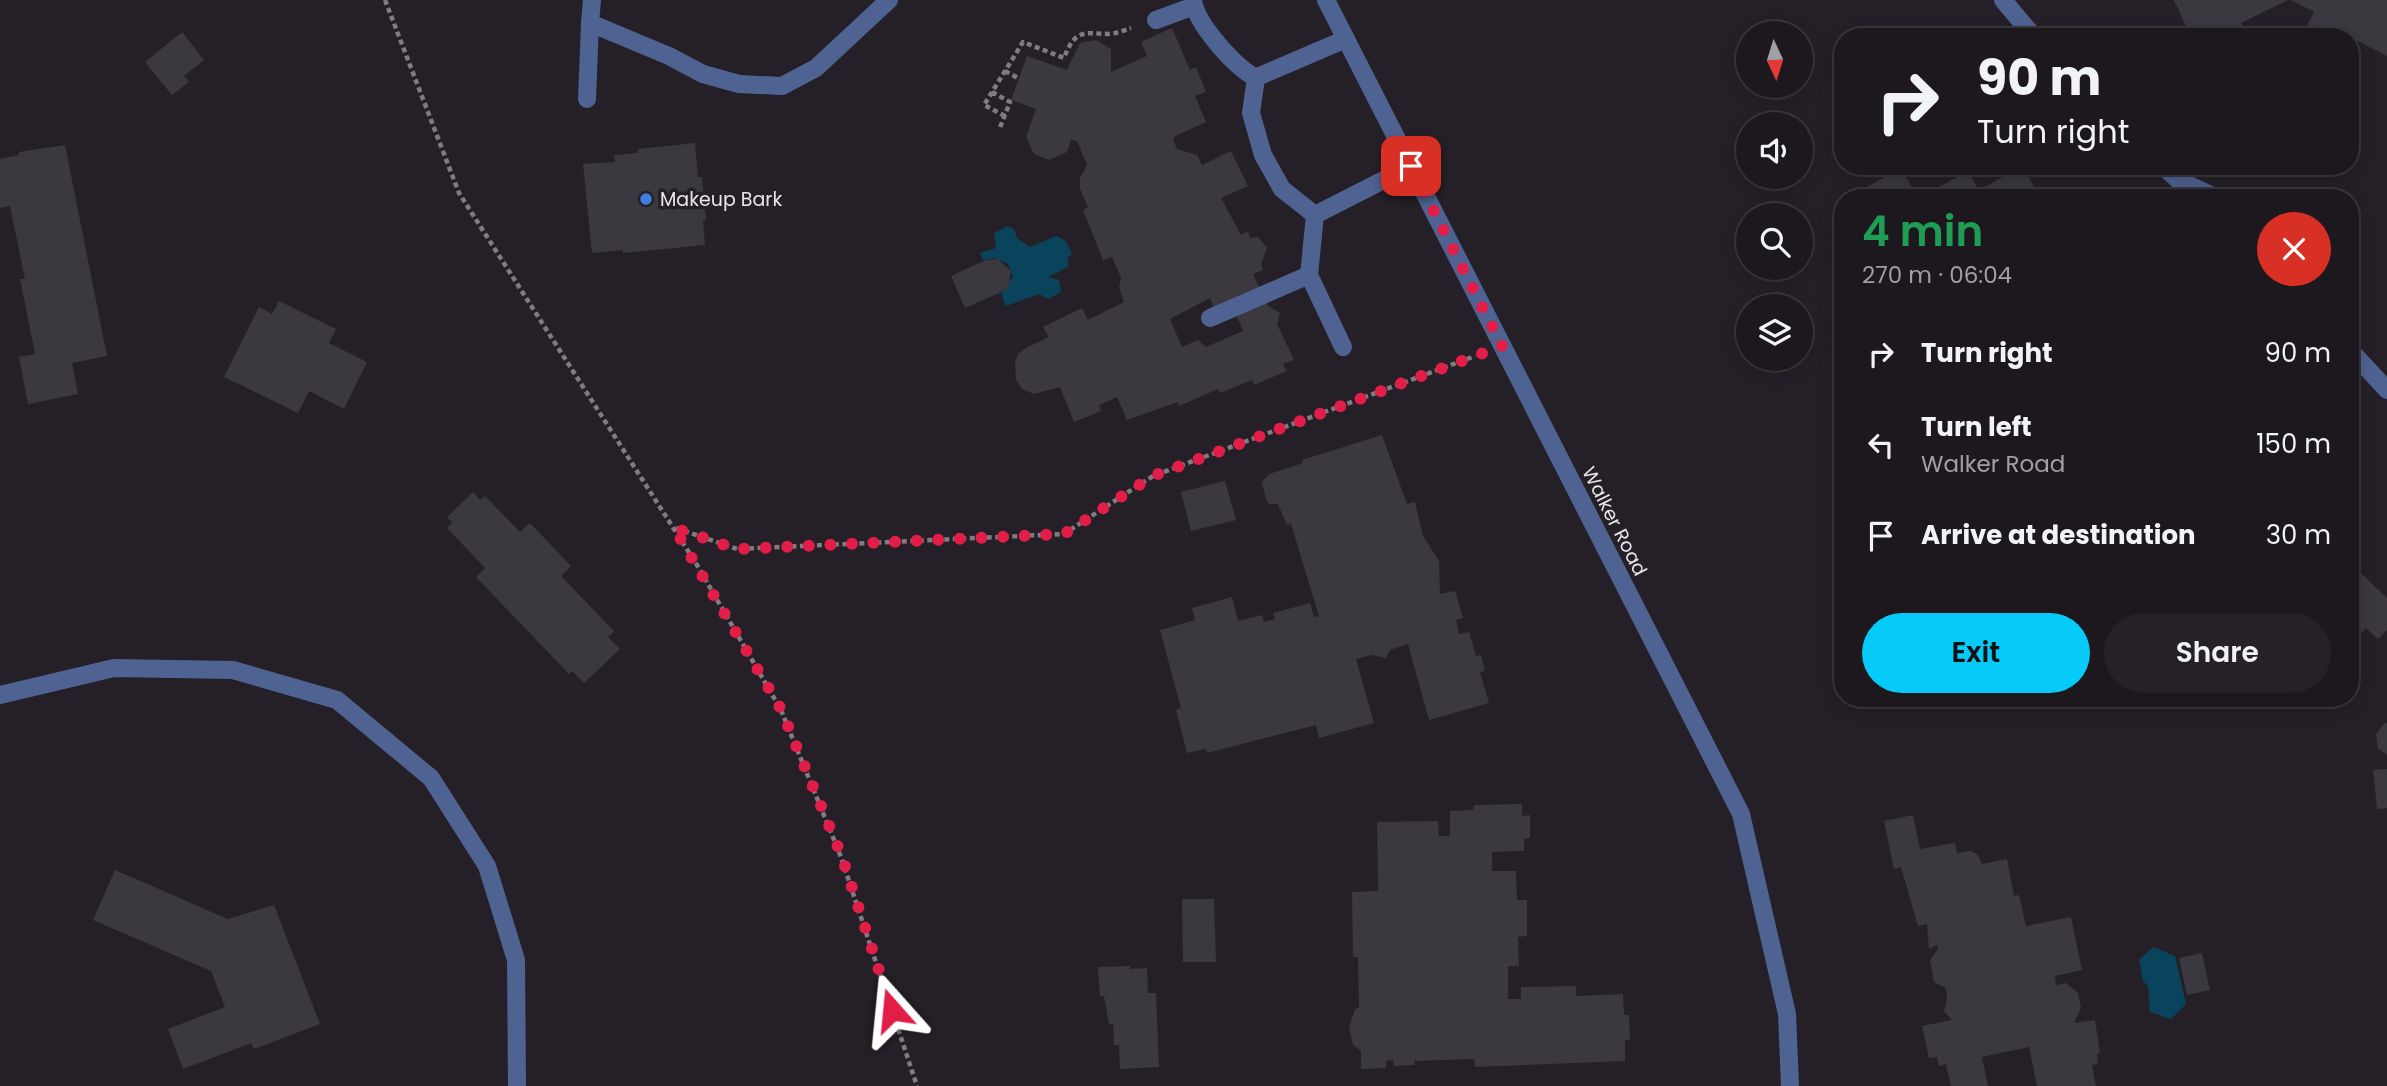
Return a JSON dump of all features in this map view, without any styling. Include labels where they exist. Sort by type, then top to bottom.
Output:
[{"type":"street","points":[[587,99],[592,0]]},
{"type":"street","points":[[590,23],[669,55],[704,74],[740,84],[782,86],[816,68],[889,0]]},
{"type":"street","name":"Walker Road","points":[[1326,0],[1741,814],[1787,1014],[1790,1086]]},
{"type":"street","points":[[2003,0],[2026,28]]},
{"type":"street","points":[[1156,20],[1193,3],[1234,63],[1255,78]]},
{"type":"street","points":[[1255,78],[1346,39]]},
{"type":"street","points":[[1255,78],[1251,113],[1263,155],[1282,188],[1315,215]]},
{"type":"street","points":[[1315,215],[1411,166]]},
{"type":"street","points":[[2173,175],[2198,189]]},
{"type":"street","points":[[1315,215],[1309,275],[1343,347]]},
{"type":"street","points":[[1210,318],[1309,275]]},
{"type":"street","points":[[2359,360],[2387,390]]},
{"type":"street","points":[[0,695],[114,668],[233,670],[337,700],[431,778],[487,866],[516,960],[517,1086]]},
{"type":"path","points":[[385,0],[459,193],[674,528],[781,709],[842,857],[917,1086]]},
{"type":"path","points":[[1005,116],[984,104],[1023,42],[1064,58],[1069,47],[1085,33],[1093,30],[1108,34],[1156,20]]},
{"type":"path","points":[[1004,71],[1018,78]]},
{"type":"path","points":[[992,92],[1010,102],[999,130]]},
{"type":"path","points":[[674,528],[737,549],[1064,534],[1153,476],[1502,346]]},
{"type":"water","points":[[1007,226],[1014,229],[1017,238],[1030,247],[1056,236],[1066,241],[1072,254],[1068,258],[1068,267],[1048,277],[1059,280],[1061,292],[1049,299],[1039,294],[1006,306],[1001,294],[1013,277],[1008,264],[995,258],[983,260],[980,253],[996,248],[994,233]]},
{"type":"water","points":[[2153,947],[2175,956],[2186,1004],[2171,1019],[2150,1012],[2148,986],[2143,981],[2139,960]]},
{"type":"building","points":[[2174,0],[2288,0],[2241,23],[2244,28],[2187,28]]},
{"type":"building","points":[[2291,0],[2387,0],[2387,56],[2359,42],[2359,28],[2306,28],[2314,12]]},
{"type":"building","points":[[1172,28],[1190,70],[1196,67],[1206,92],[1195,96],[1206,122],[1175,136],[1173,140],[1177,149],[1197,155],[1202,165],[1231,151],[1248,186],[1221,198],[1241,235],[1248,231],[1250,238],[1258,237],[1267,248],[1261,264],[1263,270],[1253,274],[1268,306],[1280,313],[1277,324],[1294,360],[1283,364],[1287,371],[1254,385],[1252,380],[1220,393],[1218,389],[1179,406],[1178,402],[1127,420],[1117,397],[1099,405],[1101,411],[1074,422],[1060,387],[1034,394],[1022,389],[1016,380],[1015,363],[1018,354],[1049,337],[1043,327],[1082,308],[1088,320],[1124,302],[1119,288],[1121,278],[1112,257],[1103,260],[1083,210],[1088,207],[1080,189],[1080,178],[1087,165],[1077,141],[1071,140],[1067,152],[1049,160],[1034,154],[1026,137],[1036,109],[1011,100],[1027,56],[1067,70],[1080,43],[1096,40],[1111,49],[1111,72],[1147,56],[1141,42]],"holes":[[[1210,298],[1214,308],[1230,300],[1243,331],[1206,347],[1198,340],[1182,347],[1170,319]]]},
{"type":"building","points":[[182,32],[204,60],[184,76],[189,82],[172,95],[145,62]]},
{"type":"building","name":"Makeup Bark","points":[[695,143],[698,177],[702,177],[706,220],[703,220],[705,245],[623,253],[623,250],[592,253],[583,164],[615,162],[614,155],[638,153],[638,149]]},
{"type":"building","points":[[65,145],[107,356],[72,363],[78,394],[28,404],[19,357],[35,354],[20,279],[25,279],[10,206],[0,208],[0,159],[19,155],[19,152]]},
{"type":"building","points":[[1888,175],[1905,175],[1913,189],[1863,189]]},
{"type":"building","points":[[1961,175],[1970,175],[1978,189],[1935,189]]},
{"type":"building","points":[[2006,175],[2028,175],[2035,189],[1981,189]]},
{"type":"building","points":[[998,259],[1011,271],[1008,289],[965,308],[951,276],[986,260]]},
{"type":"building","points":[[279,301],[336,329],[329,343],[367,362],[344,409],[309,391],[298,413],[224,377],[259,307],[272,314]]},
{"type":"building","points":[[1382,435],[1407,504],[1415,502],[1423,536],[1439,561],[1440,594],[1455,591],[1463,618],[1456,620],[1459,634],[1469,632],[1476,656],[1481,655],[1485,671],[1480,672],[1489,703],[1429,720],[1408,644],[1390,650],[1386,658],[1372,655],[1356,659],[1374,723],[1319,738],[1316,725],[1207,753],[1206,749],[1187,753],[1176,710],[1181,708],[1160,630],[1195,620],[1192,608],[1232,597],[1238,621],[1262,615],[1264,622],[1275,619],[1273,613],[1310,603],[1314,617],[1319,616],[1291,524],[1287,525],[1278,504],[1269,504],[1266,500],[1262,482],[1269,474],[1303,463],[1302,460]]},
{"type":"building","points":[[1225,481],[1236,520],[1191,531],[1181,492]]},
{"type":"building","points":[[473,492],[480,500],[485,496],[520,532],[530,523],[571,566],[561,576],[614,631],[608,637],[620,649],[584,683],[572,671],[569,674],[476,577],[485,568],[447,528],[452,522],[447,517]]},
{"type":"building","points":[[2359,572],[2387,598],[2387,630],[2378,639],[2366,628],[2359,635]]},
{"type":"building","points":[[2385,723],[2387,755],[2378,749],[2376,734]]},
{"type":"building","points":[[2387,769],[2387,808],[2377,809],[2373,770]]},
{"type":"building","points":[[1522,804],[1522,816],[1530,815],[1530,838],[1524,839],[1524,851],[1492,852],[1492,871],[1516,871],[1517,900],[1527,900],[1527,936],[1518,937],[1519,966],[1508,966],[1508,999],[1521,999],[1521,987],[1576,986],[1576,996],[1623,994],[1624,1015],[1629,1015],[1630,1040],[1625,1040],[1625,1061],[1475,1067],[1474,1059],[1414,1061],[1415,1065],[1394,1066],[1393,1060],[1386,1061],[1386,1068],[1361,1069],[1361,1051],[1353,1045],[1349,1028],[1355,1009],[1359,1008],[1358,957],[1353,957],[1352,892],[1378,891],[1377,822],[1438,821],[1439,836],[1450,836],[1450,811],[1473,810],[1474,805]]},
{"type":"building","points":[[1913,815],[1920,849],[1955,843],[1957,853],[1971,851],[1978,855],[1982,864],[2007,859],[2014,896],[2019,895],[2026,926],[2071,917],[2082,970],[2055,976],[2056,985],[2066,983],[2078,993],[2081,1008],[2074,1023],[2095,1020],[2100,1053],[2097,1054],[2098,1064],[2092,1065],[2096,1086],[2037,1086],[2029,1047],[1982,1057],[1988,1086],[1951,1086],[1946,1064],[1939,1066],[1937,1057],[1929,1058],[1922,1026],[1952,1020],[1944,1011],[1946,988],[1934,982],[1930,960],[1938,949],[1937,945],[1929,949],[1927,924],[1918,926],[1901,867],[1894,869],[1884,821]]},
{"type":"building","points":[[115,870],[228,919],[274,905],[320,1024],[254,1049],[251,1043],[183,1069],[168,1029],[225,1007],[211,971],[93,920]]},
{"type":"building","points":[[1182,899],[1214,899],[1216,962],[1183,962]]},
{"type":"building","points":[[2202,953],[2210,990],[2187,995],[2179,958]]},
{"type":"building","points":[[1130,966],[1130,969],[1147,968],[1148,993],[1156,993],[1159,1067],[1120,1069],[1119,1045],[1114,1045],[1113,1024],[1109,1024],[1104,996],[1100,996],[1098,967]]},
{"type":"place","name":"Makeup Bark","points":[[646,199]]},
{"type":"route","points":[[892,1010],[842,857],[781,709],[674,528],[737,549],[1064,534],[1153,476],[1502,346],[1411,166]]}]
